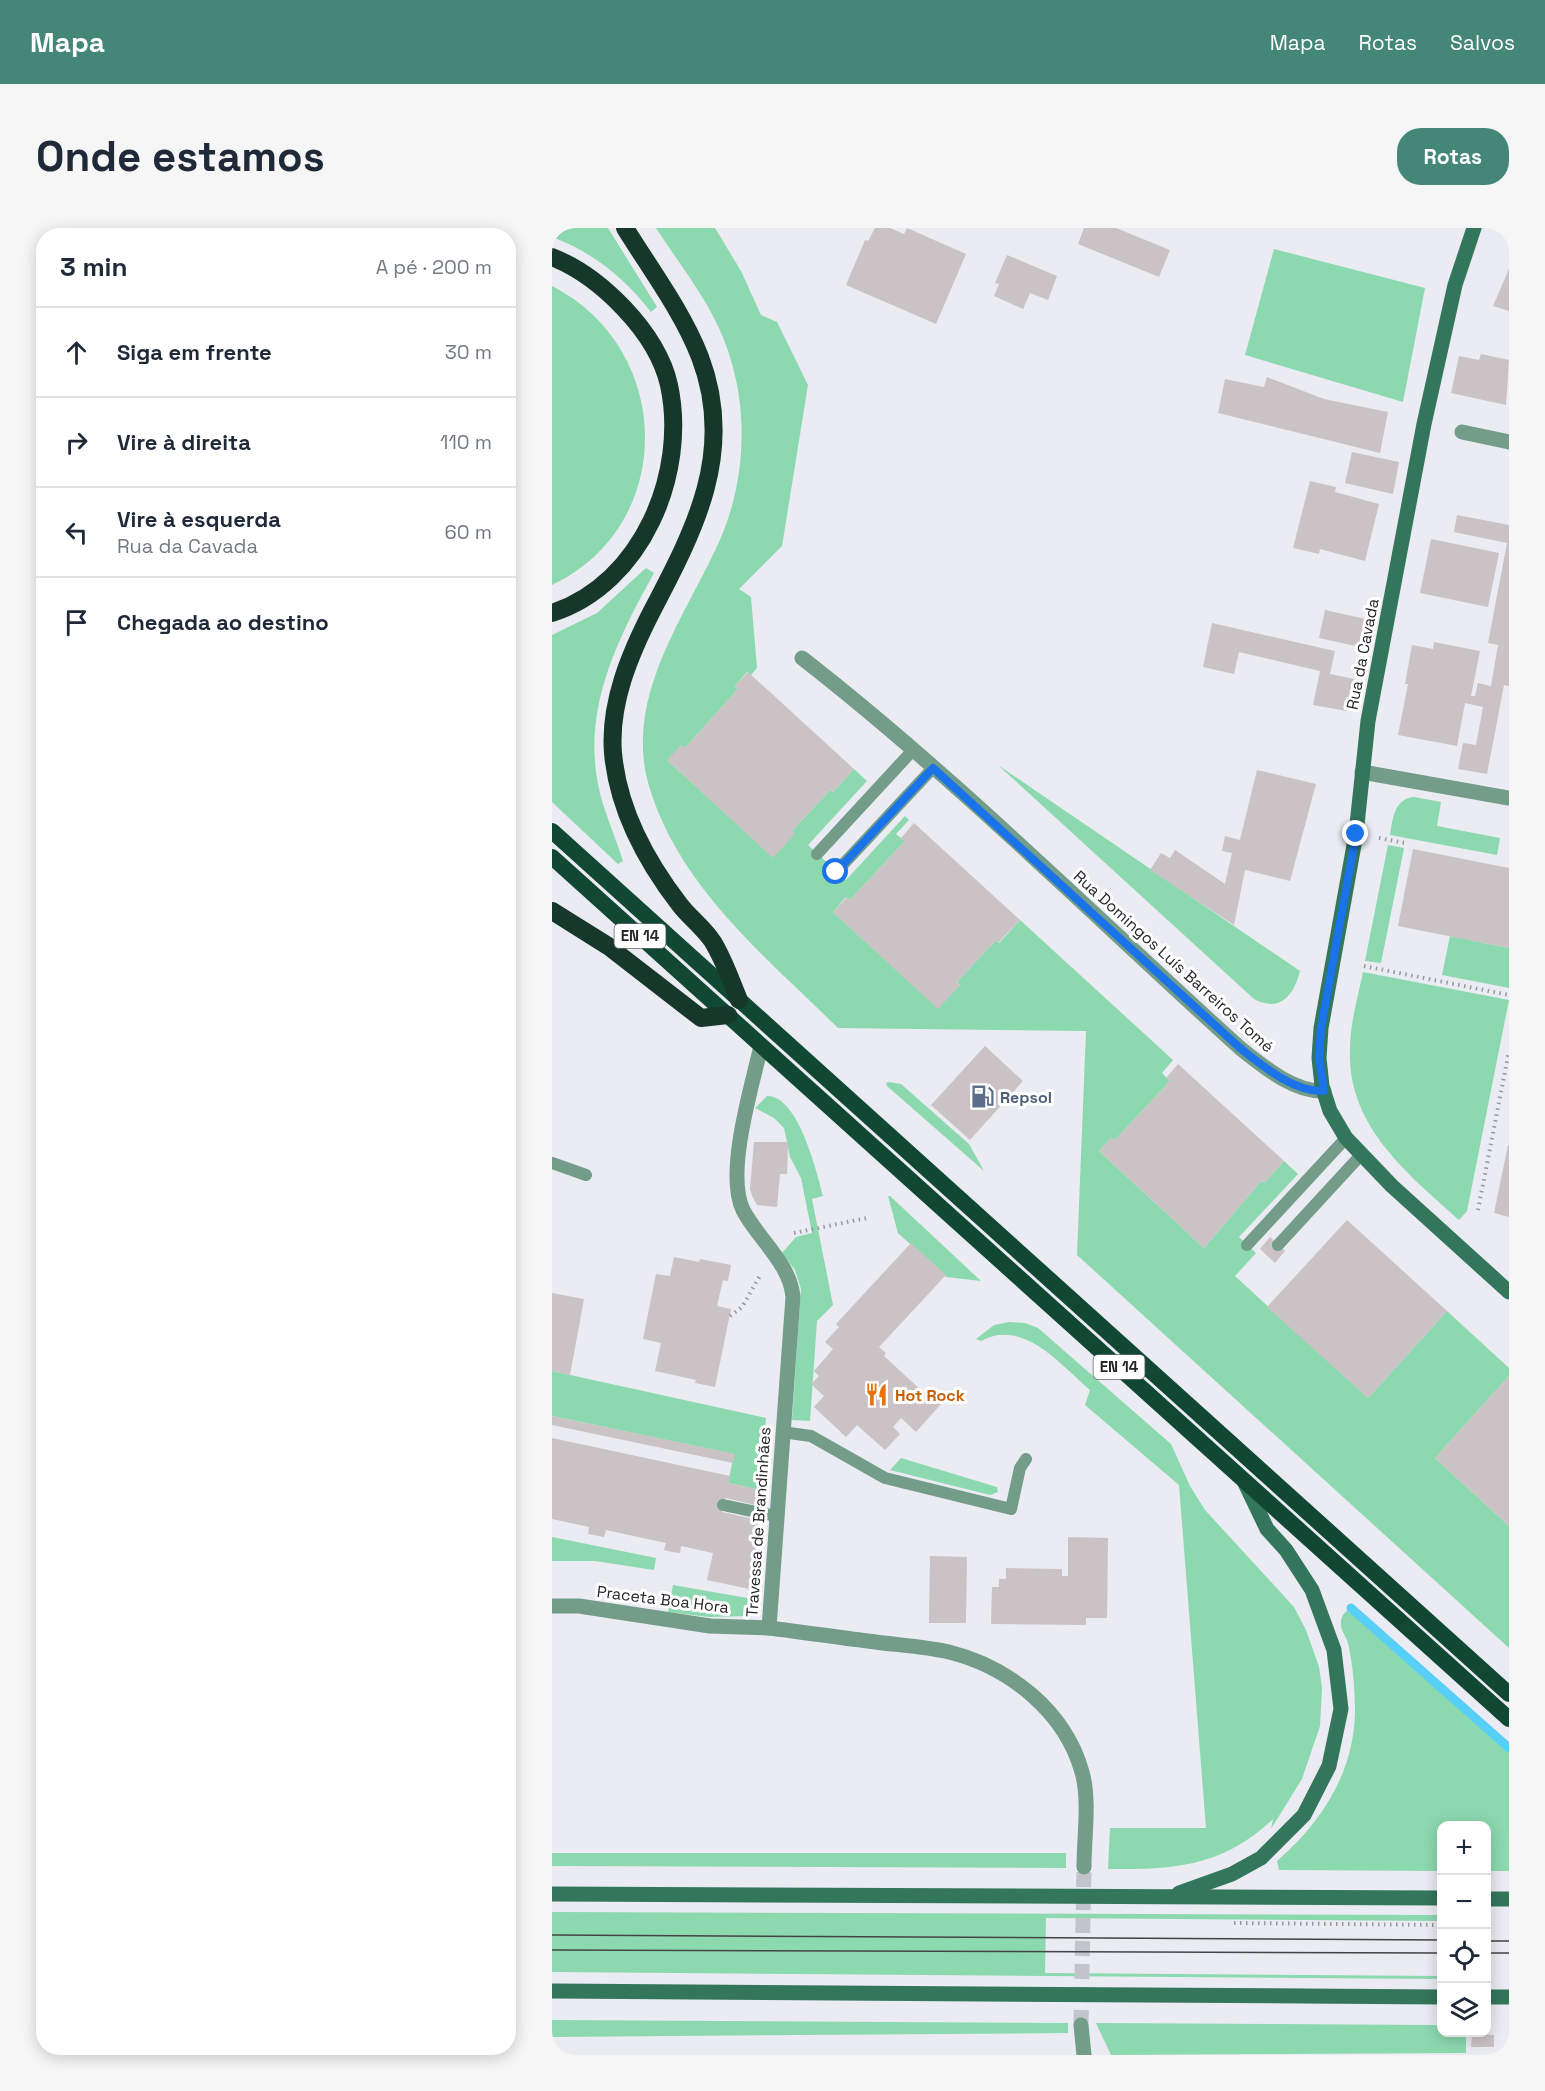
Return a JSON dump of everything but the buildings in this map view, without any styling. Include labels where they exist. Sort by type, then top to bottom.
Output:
[{"type":"highway","points":[[625,228],[668,294],[700,357],[707,378],[712,407],[712,436],[711,469],[704,503],[686,547],[642,632],[624,675],[614,724],[615,775],[629,819],[648,859],[680,905],[712,941],[739,1000]]},
{"type":"highway","points":[[552,257],[575,267],[616,299],[649,339],[669,383],[674,439],[665,490],[644,537],[625,562],[603,584],[562,610],[552,613]]},
{"type":"highway","name":"EN 14","points":[[552,831],[1509,1694]]},
{"type":"highway","name":"EN 14","points":[[552,857],[1509,1719]]},
{"type":"highway","points":[[552,911],[608,946],[701,1018],[728,1016]]},
{"type":"main road","name":"Rua da Cavada","points":[[1324,1091],[1319,1058],[1321,1028],[1356,834],[1368,721],[1431,391],[1455,285],[1474,228]]},
{"type":"main road","points":[[1324,1091],[1330,1111],[1360,1156],[1509,1292]]},
{"type":"main road","points":[[1170,1897],[1232,1874],[1261,1858],[1304,1815],[1329,1766],[1341,1709],[1334,1650],[1312,1590],[1286,1550],[1267,1529],[1244,1481]]},
{"type":"main road","points":[[552,1894],[1437,1898]]},
{"type":"main road","points":[[1491,1899],[1509,1899]]},
{"type":"main road","points":[[552,1991],[1437,1997]]},
{"type":"main road","points":[[1491,1997],[1509,1997]]},
{"type":"street","points":[[1462,432],[1509,442]]},
{"type":"street","name":"Rua Domingos Luís Barreiros Tomé","points":[[802,657],[913,750],[1240,1048],[1265,1067],[1299,1087],[1324,1091]]},
{"type":"street","points":[[1362,772],[1509,798]]},
{"type":"street","name":"Travessa de Brandinhães","points":[[761,1046],[738,1154],[737,1189],[742,1208],[790,1280],[793,1297],[769,1628],[950,1653],[992,1669],[1021,1687],[1045,1707],[1062,1727],[1076,1754],[1084,1788],[1084,1867]]},
{"type":"street","name":"Praceta Boa Hora","points":[[552,1606],[579,1606],[710,1626],[769,1628]]},
{"type":"street","points":[[1081,2025],[1084,2055]]},
{"type":"lane","points":[[817,854],[913,750]]},
{"type":"lane","points":[[836,872],[933,768]]},
{"type":"lane","points":[[1247,1245],[1346,1138]]},
{"type":"lane","points":[[1278,1245],[1360,1156]]},
{"type":"lane","points":[[552,1163],[586,1174]]},
{"type":"lane","points":[[782,1432],[811,1436],[885,1478],[1011,1509],[1020,1468],[1026,1459]]},
{"type":"lane","points":[[723,1505],[776,1516]]},
{"type":"path","points":[[1389,840],[1405,843]]},
{"type":"path","points":[[1364,966],[1509,995]]},
{"type":"path","points":[[1478,1210],[1509,1051]]},
{"type":"path","points":[[794,1233],[867,1218]]},
{"type":"path","points":[[730,1316],[742,1307],[758,1278],[775,1258]]},
{"type":"path","points":[[1222,1923],[1437,1925]]},
{"type":"green space","points":[[552,228],[608,228],[657,307],[651,312],[630,288],[606,267],[581,250],[552,237]]},
{"type":"green space","points":[[656,228],[715,228],[741,271],[761,315],[777,322],[808,385],[782,546],[739,589],[751,597],[757,668],[751,675],[747,672],[735,686],[738,689],[685,748],[681,745],[668,761],[773,857],[792,831],[831,789],[833,792],[854,769],[867,781],[808,845],[846,880],[905,816],[909,820],[896,834],[905,841],[850,900],[846,897],[833,912],[938,1008],[960,985],[957,982],[996,940],[999,943],[1020,920],[1173,1060],[1162,1073],[1170,1081],[1115,1140],[1111,1138],[1099,1151],[1204,1248],[1261,1181],[1264,1183],[1284,1161],[1298,1174],[1239,1237],[1256,1253],[1235,1276],[1368,1398],[1447,1311],[1509,1368],[1509,1376],[1435,1458],[1509,1526],[1509,1648],[1077,1255],[1086,1031],[838,1028],[754,947],[703,888],[681,856],[663,822],[649,786],[643,753],[644,721],[651,690],[662,659],[728,520],[739,473],[741,425],[740,401],[723,337],[707,304]]},
{"type":"green space","points":[[1274,249],[1425,288],[1403,402],[1245,355]]},
{"type":"green space","points":[[552,286],[592,314],[621,350],[639,392],[645,436],[640,480],[622,522],[593,557],[552,585]]},
{"type":"green space","points":[[646,568],[654,573],[613,656],[597,713],[594,743],[596,773],[603,804],[623,861],[618,864],[552,802],[552,635],[597,613]]},
{"type":"green space","points":[[998,765],[1300,971],[1290,994],[1278,1003],[1271,1004],[1254,999]]},
{"type":"green space","points":[[1414,797],[1441,802],[1437,826],[1500,838],[1497,855],[1390,835],[1398,805]]},
{"type":"green space","points":[[1388,845],[1404,848],[1381,963],[1365,961]]},
{"type":"green space","points":[[1450,936],[1509,948],[1509,988],[1442,975]]},
{"type":"green space","points":[[1363,972],[1509,1000],[1467,1211],[1459,1220],[1401,1166],[1369,1125],[1358,1102],[1352,1077],[1350,1039]]},
{"type":"green space","points":[[886,1083],[901,1084],[969,1144],[984,1171],[887,1086]]},
{"type":"green space","points":[[767,1096],[778,1099],[797,1121],[811,1154],[823,1196],[812,1199],[833,1305],[817,1321],[810,1421],[792,1420],[801,1289],[795,1270],[782,1253],[796,1237],[812,1233],[801,1178],[790,1157],[784,1128],[774,1118],[755,1108]]},
{"type":"green space","points":[[888,1196],[981,1281],[946,1277],[898,1233]]},
{"type":"green space","points":[[1009,1322],[1025,1323],[1038,1328],[1171,1444],[1190,1486],[1205,1510],[1294,1607],[1306,1630],[1319,1667],[1322,1688],[1320,1726],[1302,1779],[1271,1829],[1273,1819],[1255,1835],[1217,1856],[1176,1866],[1108,1869],[1110,1828],[1206,1828],[1179,1485],[1085,1405],[1090,1390],[1040,1347],[1012,1335],[997,1335],[981,1341],[976,1339],[994,1325]]},
{"type":"green space","points":[[552,1371],[766,1418],[760,1490],[728,1483],[734,1454],[552,1416]]},
{"type":"green space","points":[[901,1458],[997,1487],[998,1492],[990,1495],[890,1470]]},
{"type":"green space","points":[[552,1537],[656,1558],[654,1570],[595,1561],[552,1561]]},
{"type":"green space","points":[[673,1585],[753,1599],[751,1616],[709,1617],[668,1612]]},
{"type":"green space","points":[[1348,1610],[1509,1753],[1509,1871],[1491,1871],[1491,1821],[1437,1821],[1437,1871],[1279,1870],[1277,1861],[1308,1830],[1321,1813],[1332,1795],[1349,1756],[1355,1712],[1351,1660],[1341,1625],[1344,1614]]},
{"type":"green space","points":[[552,1853],[1066,1853],[1066,1868],[552,1866]]},
{"type":"green space","points":[[552,1912],[1437,1915],[1437,1921],[1046,1918],[1045,1973],[1437,1976],[1437,1979],[552,1972]]},
{"type":"green space","points":[[552,2020],[1068,2023],[1068,2033],[552,2037]]},
{"type":"green space","points":[[1096,2023],[1437,2025],[1437,2037],[1466,2037],[1466,2053],[1111,2055]]},
{"type":"waterway","points":[[1351,1608],[1509,1748]]},
{"type":"tunnel","points":[[1081,2025],[1084,1867]]},
{"type":"tram line","points":[[552,1935],[1437,1940]]},
{"type":"tram line","points":[[1491,1941],[1509,1941]]},
{"type":"tram line","points":[[552,1950],[1437,1953]]},
{"type":"tram line","points":[[1491,1953],[1509,1953]]},
{"type":"place","name":"Repsol","points":[[982,1097]]},
{"type":"place","name":"Hot Rock","points":[[877,1395]]},
{"type":"route","points":[[836,872],[933,768],[1240,1048],[1285,1079],[1315,1092],[1324,1091],[1319,1058],[1321,1028],[1356,834]]}]
